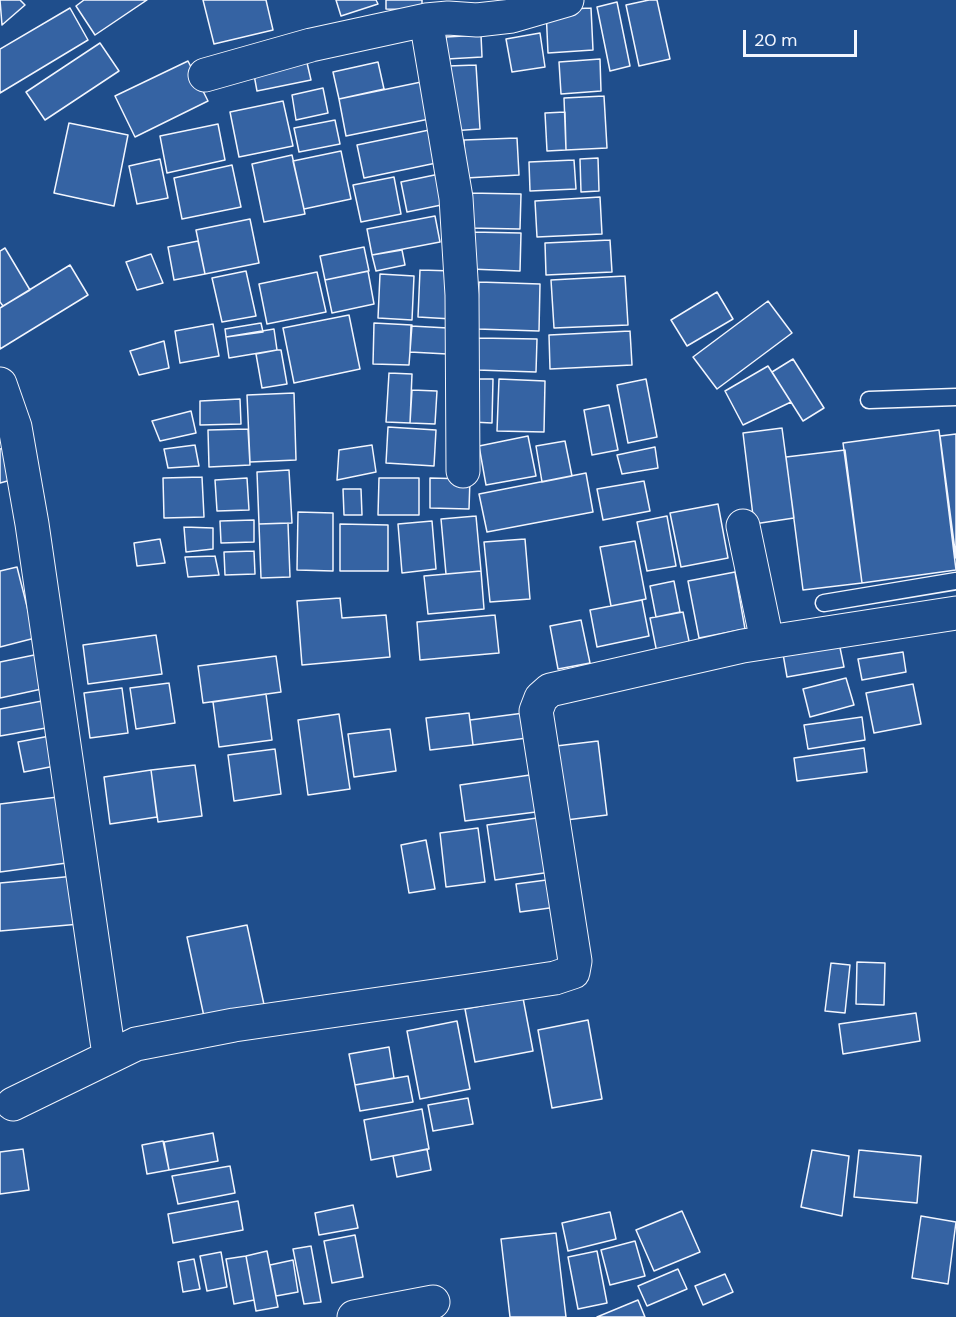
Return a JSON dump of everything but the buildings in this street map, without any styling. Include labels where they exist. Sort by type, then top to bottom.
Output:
[{"type":"street","points":[[205,75],[311,45],[426,20],[448,18],[477,20],[512,16],[567,0]]},
{"type":"street","points":[[426,20],[456,198],[462,295],[463,471]]},
{"type":"street","points":[[0,384],[15,427],[32,524],[109,1055]]},
{"type":"street","points":[[743,526],[767,641]]},
{"type":"street","points":[[13,1104],[109,1055],[136,1044],[234,1025],[555,978],[573,972],[575,961],[536,711],[541,698],[550,690],[767,641],[956,613]]},
{"type":"street","points":[[354,1317],[433,1302]]},
{"type":"lane","points":[[868,400],[956,397]]},
{"type":"lane","points":[[824,603],[956,581]]}]
